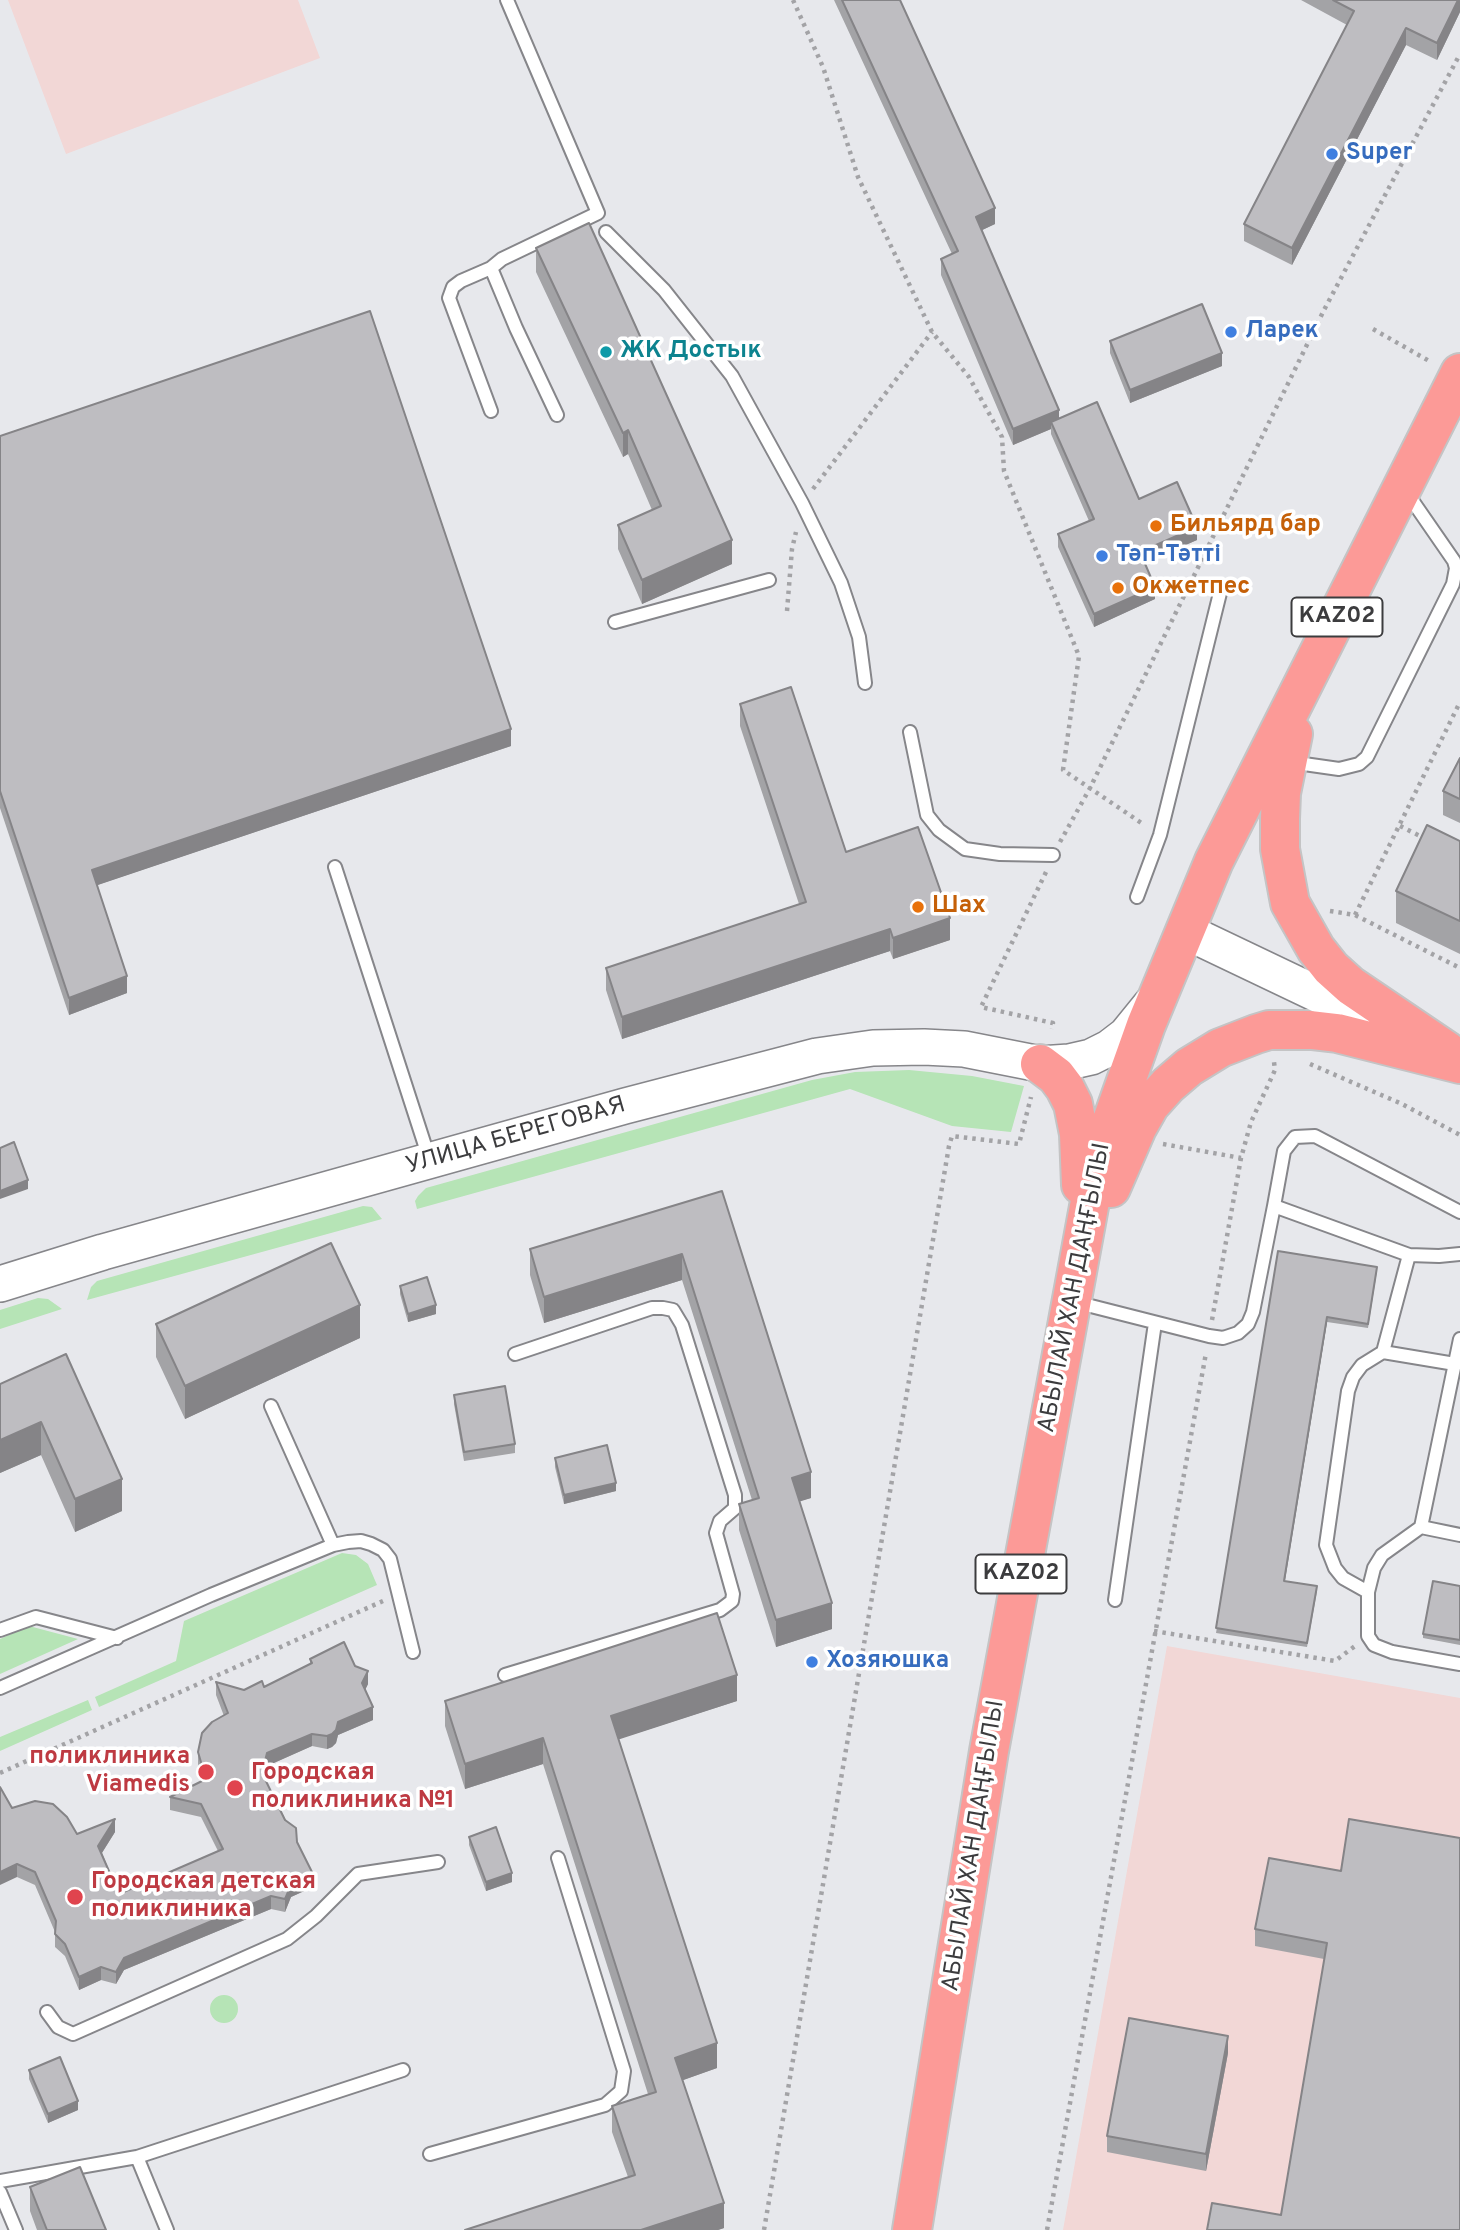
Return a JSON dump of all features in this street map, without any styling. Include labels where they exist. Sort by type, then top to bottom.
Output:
[{"type":"highway","name":"АБЫЛАЙ ХАН ДАҢҒЫЛЫ","points":[[912,2230],[989,1751],[1097,1163],[1126,1075],[1214,861],[1276,760],[1315,661],[1459,375]]},
{"type":"highway","points":[[1276,760],[1281,793],[1280,849],[1290,903],[1319,954],[1351,986],[1460,1062]]},
{"type":"highway","points":[[1078,1264],[1150,1105],[1189,1067],[1220,1048],[1269,1030],[1311,1030],[1337,1033],[1460,1062]]},
{"type":"highway","points":[[1042,1059],[1065,1088],[1077,1119],[1081,1191],[1078,1264]]},
{"type":"street","points":[[1185,931],[1460,1062]]},
{"type":"street","name":"УЛИЦА БЕРЕГОВАЯ","points":[[0,1284],[103,1252],[625,1106],[817,1056],[873,1048],[924,1046],[1069,1062],[1091,1057],[1126,1035],[1158,996]]},
{"type":"lane","points":[[491,411],[449,298],[453,287],[491,268],[502,259],[598,213],[507,0]]},
{"type":"lane","points":[[606,232],[664,290],[732,376],[802,503],[841,583],[859,637],[865,683]]},
{"type":"lane","points":[[491,268],[557,415]]},
{"type":"lane","points":[[1276,760],[1339,769],[1359,764],[1367,757],[1454,584],[1457,568],[1454,561],[1402,486]]},
{"type":"lane","points":[[615,622],[769,580]]},
{"type":"lane","points":[[1137,897],[1160,835],[1220,593]]},
{"type":"lane","points":[[910,732],[927,815],[939,830],[965,849],[1000,855],[1053,855]]},
{"type":"lane","points":[[335,867],[430,1161]]},
{"type":"lane","points":[[1071,1301],[1209,1336],[1223,1338],[1238,1332],[1248,1324],[1253,1312],[1284,1151],[1295,1137],[1315,1136],[1460,1212]]},
{"type":"lane","points":[[1274,1206],[1409,1255],[1460,1254]]},
{"type":"lane","points":[[1383,1352],[1409,1255]]},
{"type":"lane","points":[[505,1675],[720,1610],[732,1601],[733,1594],[716,1533],[720,1521],[735,1508],[735,1495],[682,1325],[673,1310],[652,1308],[515,1354]]},
{"type":"lane","points":[[1115,1600],[1155,1322]]},
{"type":"lane","points":[[1460,1339],[1421,1527],[1382,1555],[1374,1568],[1368,1592],[1368,1636],[1374,1645],[1392,1652],[1460,1664]]},
{"type":"lane","points":[[1368,1592],[1343,1578],[1335,1568],[1326,1545],[1348,1391],[1353,1377],[1362,1365],[1383,1352],[1455,1364]]},
{"type":"lane","points":[[271,1406],[333,1545]]},
{"type":"lane","points":[[1421,1527],[1460,1535]]},
{"type":"lane","points":[[0,1688],[211,1595],[333,1545],[361,1541],[383,1550],[390,1559],[413,1651]]},
{"type":"lane","points":[[0,1630],[29,1618],[42,1617],[117,1637]]},
{"type":"lane","points":[[430,2154],[605,2105],[621,2091],[624,2071],[558,1858]]},
{"type":"lane","points":[[47,2012],[58,2027],[73,2034],[287,1939],[316,1916],[358,1874],[438,1863]]},
{"type":"lane","points":[[0,2182],[137,2157],[403,2070]]},
{"type":"lane","points":[[137,2157],[167,2230]]},
{"type":"lane","points":[[0,2192],[16,2230]]},
{"type":"path","points":[[793,0],[823,67],[858,177],[932,332],[970,377],[1002,437],[1004,471],[1079,656],[1063,770],[1090,788]]},
{"type":"path","points":[[764,2230],[949,1146],[952,1136],[1019,1144],[1054,1023],[981,1007],[1053,855],[1090,788],[1324,310],[1460,54]]},
{"type":"path","points":[[1374,330],[1459,375]]},
{"type":"path","points":[[787,611],[792,549],[802,503],[932,332]]},
{"type":"path","points":[[1355,915],[1460,702]]},
{"type":"path","points":[[1400,826],[1436,844]]},
{"type":"path","points":[[1047,2230],[1241,1158],[1251,1122],[1275,1070],[1269,1030]]},
{"type":"path","points":[[1308,1063],[1402,1104],[1460,1135]]},
{"type":"path","points":[[1275,1070],[1286,1064]]},
{"type":"path","points":[[1154,1143],[1241,1158]]},
{"type":"path","points":[[0,1773],[400,1593]]},
{"type":"path","points":[[1154,1631],[1335,1661],[1368,1636]]},
{"type":"shaded area","points":[[8,0],[298,0],[320,58],[66,154]]},
{"type":"shaded area","points":[[1167,1646],[1460,1698],[1460,2230],[1063,2230]]},
{"type":"green space","points":[[909,1070],[972,1076],[1024,1086],[1011,1132],[952,1126],[850,1089],[417,1209],[415,1201],[426,1188],[812,1080],[855,1072]]},
{"type":"green space","points":[[363,1206],[372,1207],[382,1219],[87,1300],[91,1287],[97,1281]]},
{"type":"green space","points":[[38,1298],[48,1299],[62,1309],[0,1329],[0,1310]]},
{"type":"green space","points":[[342,1553],[356,1555],[368,1564],[377,1585],[99,1707],[95,1697],[176,1661],[184,1621]]},
{"type":"green space","points":[[29,1626],[78,1639],[0,1674],[0,1639]]},
{"type":"green space","points":[[88,1700],[92,1710],[0,1751],[0,1737]]},
{"type":"green space","points":[[224,1995],[234,1999],[238,2009],[234,2019],[224,2023],[214,2019],[210,2009],[214,1999]]},
{"type":"building","points":[[842,0],[900,0],[995,208],[976,217],[1059,410],[1013,429],[941,259],[958,251]]},
{"type":"building","points":[[1333,0],[1458,0],[1437,43],[1406,28],[1292,248],[1244,224],[1354,11]]},
{"type":"building","points":[[589,223],[732,540],[642,580],[618,525],[661,506],[628,430],[623,433],[536,248]]},
{"type":"building","points":[[1202,304],[1222,353],[1130,390],[1110,341]]},
{"type":"building","points":[[370,311],[511,729],[92,870],[127,976],[69,998],[0,791],[0,436]]},
{"type":"building","points":[[1097,402],[1139,499],[1177,482],[1197,527],[1140,552],[1155,587],[1094,614],[1058,534],[1094,519],[1051,422]]},
{"type":"building","points":[[791,687],[846,852],[918,827],[950,918],[893,938],[890,929],[622,1017],[606,968],[806,902],[740,704]]},
{"type":"building","points":[[1460,758],[1460,799],[1443,791]]},
{"type":"building","points":[[1427,825],[1460,841],[1460,921],[1396,891]]},
{"type":"building","points":[[14,1142],[28,1180],[0,1191],[0,1148]]},
{"type":"building","points":[[722,1191],[811,1472],[792,1478],[832,1603],[776,1620],[739,1504],[759,1498],[682,1254],[544,1297],[530,1249]]},
{"type":"building","points":[[331,1243],[360,1305],[185,1386],[156,1324]]},
{"type":"building","points":[[1278,1251],[1377,1267],[1368,1324],[1327,1317],[1284,1581],[1317,1586],[1307,1643],[1216,1628]]},
{"type":"building","points":[[427,1277],[436,1305],[408,1314],[400,1286]]},
{"type":"building","points":[[66,1354],[122,1479],[75,1499],[41,1422],[0,1440],[0,1384]]},
{"type":"building","points":[[505,1386],[515,1444],[464,1452],[454,1395]]},
{"type":"building","points":[[607,1445],[616,1483],[564,1495],[555,1458]]},
{"type":"building","points":[[1433,1581],[1460,1586],[1460,1640],[1423,1634]]},
{"type":"building","points":[[717,1613],[737,1675],[611,1716],[717,2043],[675,2058],[724,2203],[641,2230],[465,2230],[635,2175],[612,2106],[656,2092],[543,1738],[465,1764],[445,1701]]},
{"type":"building","points":[[344,1642],[355,1666],[368,1671],[362,1683],[373,1707],[338,1722],[332,1734],[312,1734],[267,1753],[262,1773],[285,1820],[296,1828],[297,1842],[313,1874],[291,1885],[285,1899],[271,1896],[124,1958],[116,1972],[101,1967],[79,1977],[65,1944],[55,1934],[56,1921],[35,1872],[17,1864],[0,1872],[0,1787],[12,1808],[35,1801],[53,1804],[67,1817],[77,1834],[115,1819],[98,1846],[119,1894],[223,1849],[201,1804],[170,1797],[206,1779],[198,1752],[202,1733],[212,1722],[228,1713],[216,1682],[244,1690],[262,1681],[264,1687],[312,1663],[310,1659]]},
{"type":"building","points":[[1349,1819],[1460,1838],[1460,2230],[1207,2230],[1212,2203],[1281,2215],[1327,1943],[1255,1929],[1269,1858],[1341,1871]]},
{"type":"building","points":[[496,1827],[512,1873],[486,1882],[469,1837]]},
{"type":"building","points":[[1129,2018],[1228,2036],[1206,2154],[1107,2136]]},
{"type":"building","points":[[60,2057],[78,2101],[48,2114],[29,2070]]},
{"type":"building","points":[[80,2167],[106,2230],[47,2230],[30,2187]]},
{"type":"place","name":"Super","points":[[1332,154]]},
{"type":"place","name":"Ларек","points":[[1231,332]]},
{"type":"place","name":"ЖК Достык","points":[[606,352]]},
{"type":"place","name":"Бильярд бар","points":[[1156,526]]},
{"type":"place","name":"Тәп-Тәтті","points":[[1102,556]]},
{"type":"place","name":"Окжетпес","points":[[1118,588]]},
{"type":"place","name":"Шах","points":[[918,907]]},
{"type":"place","name":"Хозяюшка","points":[[812,1662]]},
{"type":"place","name":"поликлиника Viamedis","points":[[206,1772]]},
{"type":"place","name":"Городская поликлиника №1","points":[[235,1788]]},
{"type":"place","name":"Городская детская поликлиника","points":[[75,1897]]}]
